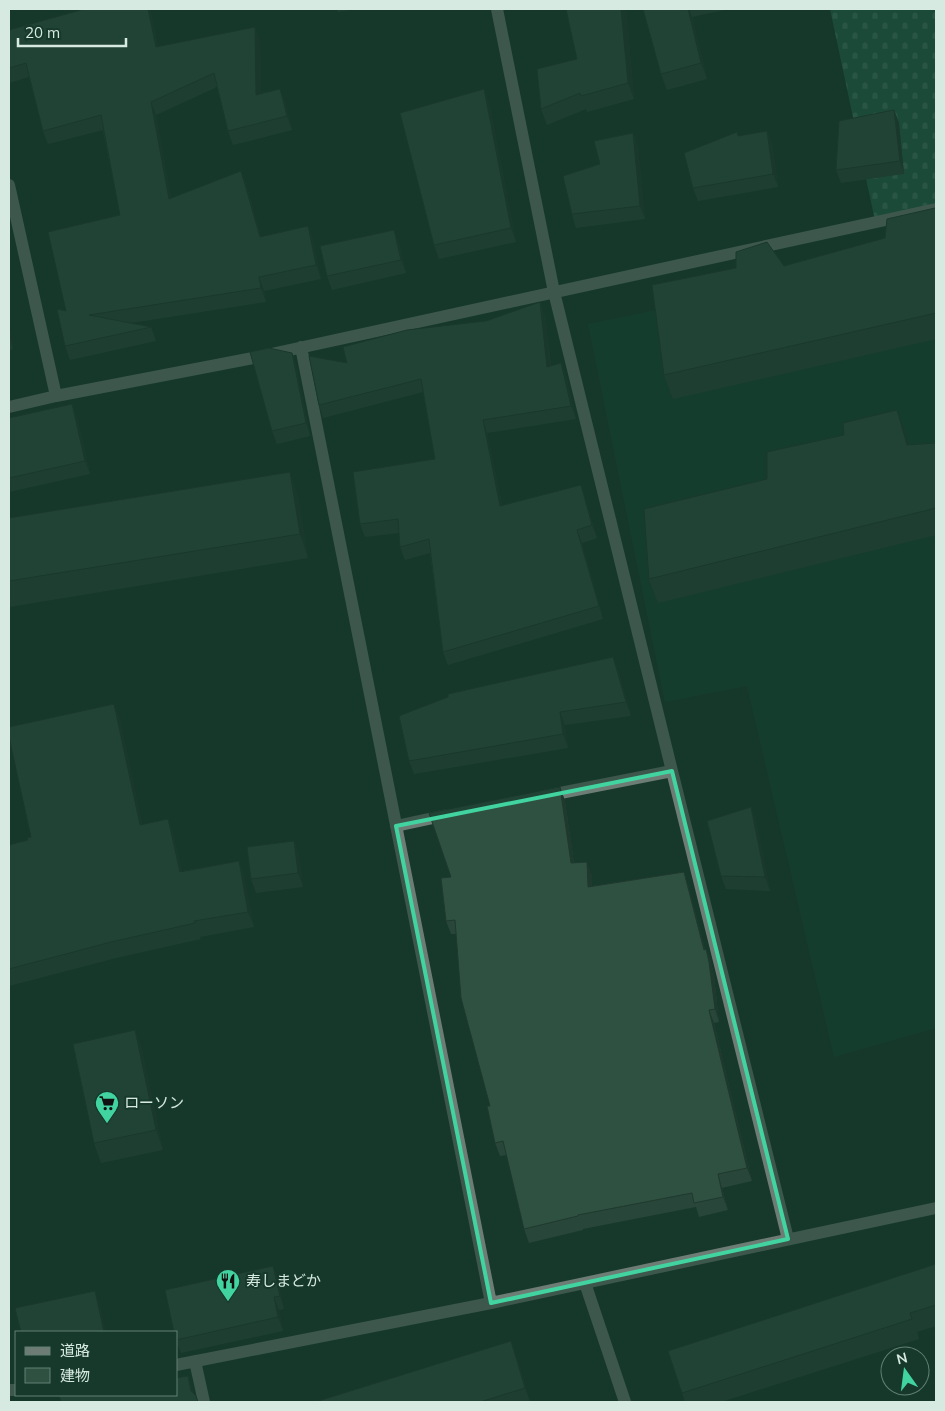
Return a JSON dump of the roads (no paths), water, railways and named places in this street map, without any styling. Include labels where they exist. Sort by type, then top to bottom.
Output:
[{"type":"street","points":[[497,9],[554,292],[788,1239]]},
{"type":"street","points":[[9,185],[56,396]]},
{"type":"street","points":[[9,407],[56,396],[253,358],[936,209]]},
{"type":"street","points":[[301,347],[491,1303]]},
{"type":"street","points":[[531,799],[672,771]]},
{"type":"street","points":[[396,826],[460,813]]},
{"type":"street","points":[[178,1365],[491,1303],[936,1208]]},
{"type":"street","points":[[585,1283],[626,1402]]},
{"type":"street","points":[[195,1362],[204,1402]]},
{"type":"place","name":"ローソン","points":[[107,1124]]},
{"type":"place","name":"寿しまどか","points":[[228,1302]]}]
